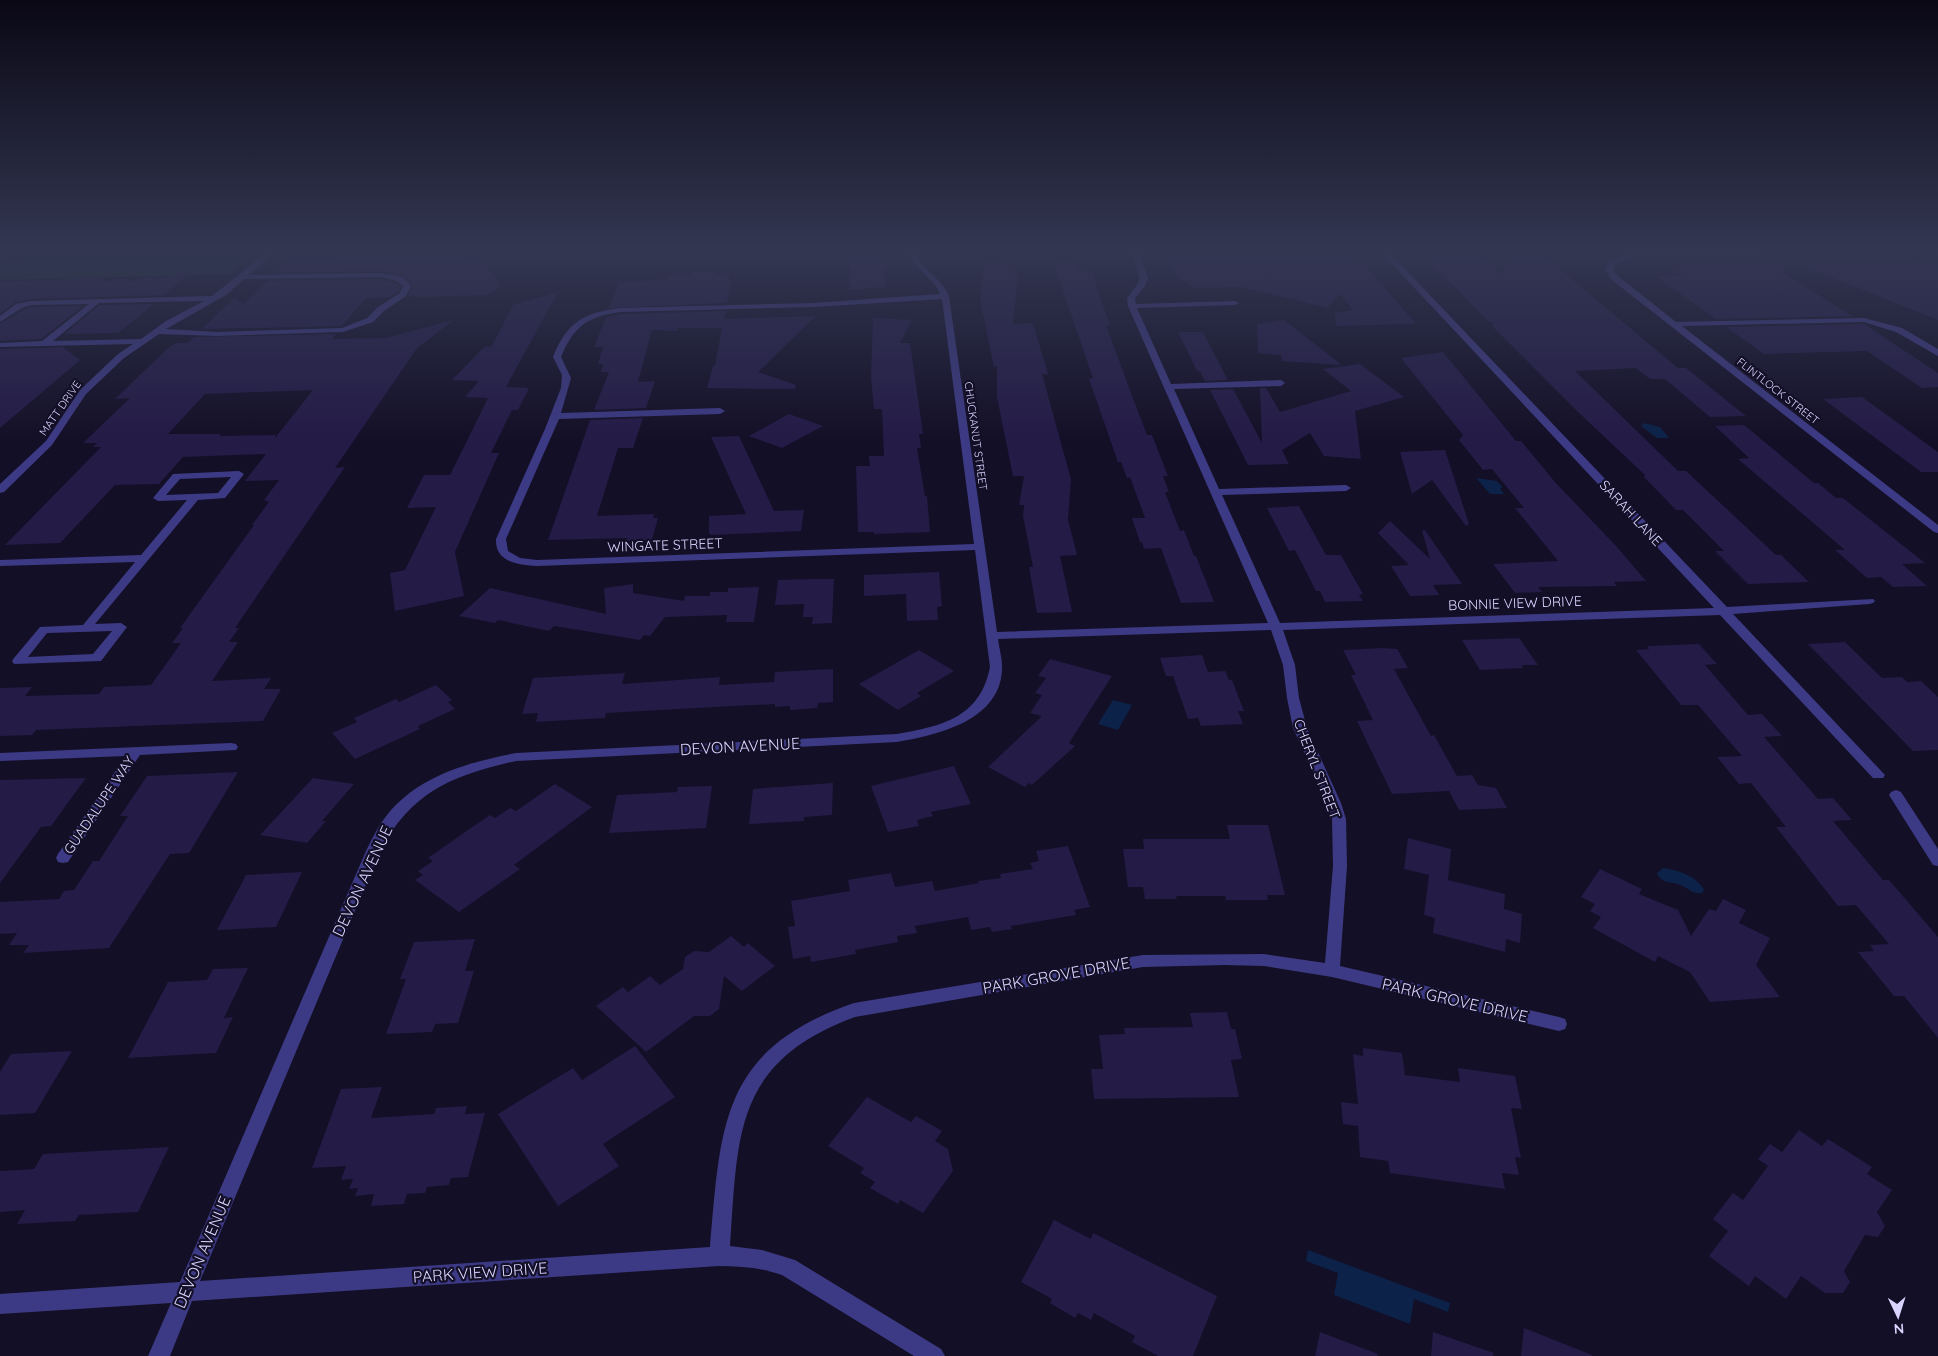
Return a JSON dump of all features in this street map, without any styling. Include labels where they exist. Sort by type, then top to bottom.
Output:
[{"type":"street","points":[[44,344],[81,314]]},
{"type":"street","name":"MATT DRIVE","points":[[0,490],[49,443],[71,408],[87,388],[140,341],[186,314]]},
{"type":"street","points":[[156,331],[217,334],[343,330],[370,320],[376,314]]},
{"type":"street","name":"WINGATE STREET","points":[[596,314],[572,327],[558,354],[558,360],[568,378],[555,416],[501,539],[500,548],[504,554],[517,560],[558,563],[979,547]]},
{"type":"street","name":"CHUCKANUT STREET","points":[[947,314],[992,636]]},
{"type":"street","name":"CHERYL STREET","points":[[1136,314],[1276,627],[1289,665],[1293,698],[1300,728],[1327,786],[1339,819],[1340,866],[1332,971]]},
{"type":"street","name":"SARAH LANE","points":[[1444,314],[1878,775]]},
{"type":"street","name":"FLINTLOCK STREET","points":[[1661,314],[1938,530]]},
{"type":"street","points":[[1673,324],[1852,320],[1894,324],[1938,353]]},
{"type":"street","points":[[0,345],[140,341]]},
{"type":"street","points":[[1167,387],[1281,383]]},
{"type":"street","points":[[555,416],[720,411]]},
{"type":"street","points":[[86,628],[121,627],[97,658],[18,661],[44,630],[86,628],[195,497],[221,496],[238,474],[177,476],[158,498],[195,497]]},
{"type":"street","points":[[1215,492],[1346,488]]},
{"type":"street","points":[[0,563],[144,558]]},
{"type":"street","name":"BONNIE VIEW DRIVE","points":[[992,636],[1723,611],[1869,601]]},
{"type":"street","name":"DEVON AVENUE","points":[[159,1356],[382,834],[396,814],[416,796],[443,779],[463,770],[516,757],[897,738],[922,735],[964,719],[985,700],[996,679],[992,636]]},
{"type":"street","name":"GUADALUPE WAY","points":[[0,757],[231,747]]},
{"type":"street","name":"GUADALUPE WAY","points":[[63,858],[136,752]]},
{"type":"street","points":[[1896,795],[1938,861]]},
{"type":"street","name":"PARK GROVE DRIVE","points":[[718,1256],[726,1183],[735,1130],[740,1105],[750,1084],[761,1068],[792,1040],[833,1018],[854,1010],[1143,961],[1186,959],[1264,960],[1332,971],[1558,1024]]},
{"type":"street","name":"PARK VIEW DRIVE","points":[[0,1304],[718,1256],[769,1260],[788,1267],[934,1356]]},
{"type":"water","points":[[1644,423],[1660,427],[1669,438],[1657,438],[1641,426]]},
{"type":"water","points":[[1476,478],[1497,481],[1503,488],[1500,488],[1504,494],[1490,494]]},
{"type":"water","points":[[1113,700],[1132,705],[1118,730],[1098,724]]},
{"type":"water","points":[[1663,868],[1675,870],[1692,877],[1704,890],[1702,893],[1696,893],[1680,885],[1664,881],[1657,873]]},
{"type":"water","points":[[1308,1250],[1450,1303],[1448,1312],[1414,1299],[1410,1324],[1334,1295],[1338,1273],[1306,1261]]},
{"type":"building","points":[[16,314],[72,314],[41,339],[0,341],[0,324]]},
{"type":"building","points":[[88,314],[141,314],[118,333],[64,334]]},
{"type":"building","points":[[217,314],[352,314],[342,326],[202,329]]},
{"type":"building","points":[[508,314],[546,314],[506,387],[529,388],[518,410],[512,410],[491,453],[499,453],[455,552],[464,596],[395,611],[390,573],[405,570],[436,507],[407,508],[424,475],[450,475],[488,398],[465,397],[479,381],[452,380],[484,347],[492,346]]},
{"type":"building","points":[[619,314],[725,314],[724,319],[816,316],[758,372],[796,385],[795,389],[707,388],[713,366],[715,366],[722,328],[678,328],[677,331],[652,330],[638,382],[655,381],[646,408],[594,410],[609,372],[601,372],[603,364],[598,364],[603,347],[594,347],[606,317]]},
{"type":"building","points":[[983,314],[1014,314],[1013,324],[1033,323],[1048,374],[1042,374],[1071,479],[1068,520],[1077,555],[1060,556],[1072,612],[1037,613],[1029,567],[1033,567],[1023,516],[1024,505],[1019,505],[1024,476],[1013,476],[997,397],[997,366],[994,367]]},
{"type":"building","points":[[1071,314],[1106,314],[1110,325],[1106,325],[1147,435],[1152,435],[1168,476],[1163,476],[1169,492],[1165,492],[1180,531],[1184,530],[1194,556],[1196,556],[1214,602],[1181,603],[1161,548],[1144,549],[1142,542],[1140,542],[1132,518],[1145,518],[1130,477],[1127,478],[1121,462],[1118,462],[1089,379],[1093,378]]},
{"type":"building","points":[[1335,314],[1408,314],[1416,324],[1336,326]]},
{"type":"building","points":[[1481,314],[1614,314],[1678,368],[1686,368],[1746,416],[1710,417],[1665,379],[1650,379],[1636,368],[1575,371],[1678,471],[1686,471],[1776,555],[1781,555],[1809,582],[1748,584],[1715,551],[1724,551],[1683,510],[1676,510],[1643,476],[1646,476],[1579,413],[1493,327],[1493,322],[1489,322]]},
{"type":"building","points":[[1709,314],[1849,314],[1852,316],[1716,319]]},
{"type":"building","points":[[1924,314],[1938,314],[1938,320]]},
{"type":"building","points":[[873,318],[912,320],[900,343],[910,343],[923,434],[919,434],[921,448],[917,448],[925,496],[927,496],[930,532],[874,534],[874,532],[858,532],[856,466],[870,466],[869,456],[884,456],[882,409],[874,409],[871,377]]},
{"type":"building","points":[[454,320],[417,348],[335,468],[345,467],[235,628],[239,628],[229,642],[238,642],[212,681],[271,678],[264,689],[281,689],[263,721],[36,730],[32,735],[0,736],[0,688],[32,687],[25,696],[99,694],[104,687],[151,685],[181,643],[172,643],[183,628],[180,628],[254,525],[252,525],[269,502],[264,500],[279,480],[245,481],[266,454],[183,457],[159,484],[115,485],[60,543],[5,545],[101,447],[93,447],[97,443],[83,443],[130,398],[115,399],[168,348],[176,343],[188,343],[194,337],[336,334],[332,339],[385,338]],"holes":[[[313,390],[275,438],[275,435],[219,436],[221,434],[168,434],[205,394]]]},
{"type":"building","points":[[1284,320],[1342,365],[1282,361],[1281,355],[1258,353],[1257,324]]},
{"type":"building","points":[[1864,324],[1938,373],[1938,387],[1922,388],[1867,351],[1764,354],[1726,327]]},
{"type":"building","points":[[1178,332],[1203,332],[1228,380],[1205,381],[1200,371],[1197,371]]},
{"type":"building","points":[[63,347],[80,360],[0,428],[0,349]]},
{"type":"building","points":[[1443,352],[1516,441],[1521,441],[1555,482],[1617,547],[1646,581],[1614,582],[1617,586],[1538,587],[1542,592],[1515,593],[1493,564],[1558,561],[1515,508],[1524,508],[1492,469],[1483,470],[1459,440],[1463,435],[1401,358]]},
{"type":"building","points":[[1360,364],[1404,397],[1355,411],[1361,459],[1324,456],[1310,433],[1282,450],[1289,464],[1248,465],[1210,390],[1233,389],[1262,443],[1260,388],[1266,388],[1280,412],[1351,391],[1323,369]]},
{"type":"building","points":[[1862,397],[1938,452],[1938,472],[1921,472],[1823,399]]},
{"type":"building","points":[[789,414],[823,426],[782,448],[749,436]]},
{"type":"building","points":[[643,418],[633,448],[618,448],[597,516],[654,514],[653,518],[658,518],[652,540],[626,541],[627,538],[548,540],[590,420]]},
{"type":"building","points":[[1744,425],[1814,483],[1818,483],[1836,498],[1843,498],[1925,563],[1902,564],[1927,586],[1893,587],[1881,577],[1867,578],[1835,550],[1845,550],[1738,459],[1749,458],[1715,426]]},
{"type":"building","points":[[739,436],[774,511],[804,510],[801,531],[711,535],[709,533],[709,516],[746,514],[711,437]]},
{"type":"building","points":[[1445,450],[1469,524],[1466,526],[1432,480],[1412,494],[1400,452]]},
{"type":"building","points":[[1299,506],[1326,555],[1341,555],[1363,594],[1359,595],[1363,601],[1325,602],[1320,591],[1316,591],[1295,550],[1289,551],[1267,508]]},
{"type":"building","points":[[1390,521],[1430,559],[1422,531],[1425,530],[1462,584],[1433,585],[1439,595],[1410,596],[1391,566],[1409,565],[1378,533]]},
{"type":"building","points":[[939,572],[942,606],[937,607],[938,620],[907,621],[906,594],[864,596],[864,575]]},
{"type":"building","points":[[834,579],[832,623],[812,624],[813,617],[803,617],[804,604],[775,605],[778,580]]},
{"type":"building","points":[[633,584],[633,593],[684,601],[685,596],[710,596],[710,592],[728,592],[728,588],[759,587],[754,622],[726,622],[727,615],[665,617],[650,636],[644,635],[640,640],[554,626],[549,631],[498,620],[495,623],[459,616],[490,588],[606,614],[604,588]]},
{"type":"building","points":[[1519,638],[1538,665],[1522,665],[1523,668],[1480,670],[1462,640]]},
{"type":"building","points":[[1845,642],[1882,678],[1902,677],[1907,682],[1921,681],[1938,697],[1938,750],[1913,751],[1808,644]]},
{"type":"building","points":[[1699,644],[1717,664],[1705,665],[1748,715],[1762,714],[1782,736],[1764,737],[1818,799],[1833,798],[1852,820],[1833,821],[1883,880],[1889,880],[1938,937],[1938,1038],[1904,996],[1894,996],[1858,952],[1874,951],[1870,945],[1889,944],[1856,905],[1838,906],[1776,827],[1786,827],[1751,783],[1739,784],[1717,757],[1742,756],[1698,705],[1681,705],[1636,650],[1649,649],[1647,646]]},
{"type":"building","points":[[1397,649],[1408,668],[1394,669],[1431,736],[1434,735],[1457,776],[1472,775],[1478,785],[1496,788],[1507,808],[1459,810],[1449,791],[1392,794],[1357,721],[1373,720],[1351,675],[1356,675],[1343,650]]},
{"type":"building","points":[[919,650],[954,671],[917,693],[921,696],[898,710],[859,684]]},
{"type":"building","points":[[1202,655],[1208,672],[1225,671],[1229,680],[1232,680],[1244,711],[1238,711],[1243,724],[1201,726],[1198,718],[1188,719],[1173,676],[1166,676],[1160,658]]},
{"type":"building","points":[[1050,659],[1112,676],[1069,743],[1075,746],[1032,785],[1029,783],[1025,787],[988,767],[1042,716],[1030,713],[1042,695],[1035,693],[1046,678],[1038,676]]},
{"type":"building","points":[[833,669],[833,702],[818,703],[817,708],[790,710],[790,706],[775,707],[775,704],[606,713],[605,718],[536,722],[538,713],[522,714],[533,678],[625,673],[622,684],[720,677],[719,685],[774,682],[775,672]]},
{"type":"building","points":[[436,685],[452,700],[448,702],[455,709],[418,726],[420,729],[355,759],[332,733],[357,722],[354,718],[396,699],[399,702]]},
{"type":"building","points":[[954,766],[971,804],[931,812],[933,816],[917,820],[919,826],[888,832],[871,786]]},
{"type":"building","points":[[238,772],[189,853],[170,854],[109,948],[23,953],[29,945],[9,945],[17,933],[0,934],[0,902],[59,899],[64,891],[74,890],[93,861],[99,861],[128,816],[120,816],[147,776]]},
{"type":"building","points":[[86,778],[51,826],[41,827],[0,883],[0,780]]},
{"type":"building","points":[[313,778],[354,784],[322,821],[326,821],[307,843],[260,835]]},
{"type":"building","points":[[833,783],[832,815],[804,817],[804,821],[749,824],[753,789]]},
{"type":"building","points":[[555,784],[592,807],[514,865],[520,869],[459,912],[415,880],[423,875],[418,871],[433,861],[428,858],[465,832],[490,815],[495,818],[510,808],[516,811]]},
{"type":"building","points":[[712,786],[706,828],[609,833],[617,795],[677,792],[678,787]]},
{"type":"building","points":[[1227,825],[1268,825],[1285,895],[1267,895],[1268,900],[1226,900],[1225,896],[1176,896],[1177,899],[1145,899],[1143,887],[1128,887],[1123,849],[1144,849],[1143,839],[1230,839]]},
{"type":"building","points":[[1408,838],[1451,849],[1448,880],[1505,894],[1504,909],[1522,914],[1520,943],[1506,939],[1505,952],[1433,933],[1435,918],[1424,915],[1429,875],[1404,869]]},
{"type":"building","points":[[1068,846],[1090,907],[1074,910],[1076,915],[1011,926],[1012,929],[992,932],[990,927],[971,930],[968,917],[915,926],[917,933],[897,936],[898,942],[855,950],[856,954],[811,962],[810,956],[793,959],[788,927],[795,926],[791,901],[850,891],[848,880],[891,873],[895,887],[932,881],[935,891],[979,883],[978,881],[1001,878],[1000,874],[1033,869],[1030,863],[1039,861],[1036,851]]},
{"type":"building","points":[[1600,869],[1642,889],[1639,894],[1678,910],[1691,936],[1709,909],[1716,911],[1723,899],[1746,910],[1739,923],[1770,938],[1756,965],[1780,997],[1710,1002],[1690,972],[1658,956],[1655,962],[1593,928],[1601,917],[1590,911],[1595,904],[1581,897]]},
{"type":"building","points":[[302,872],[276,927],[217,930],[246,875]]},
{"type":"building","points":[[731,936],[744,947],[748,943],[775,966],[742,991],[724,976],[719,1009],[710,1016],[694,1016],[646,1052],[596,1006],[623,987],[628,992],[650,976],[660,985],[683,969],[685,957],[694,951],[709,952]]},
{"type":"building","points":[[475,939],[465,971],[474,971],[458,1023],[435,1024],[432,1032],[386,1034],[406,979],[400,979],[414,942]]},
{"type":"building","points":[[248,968],[224,1018],[233,1017],[216,1053],[128,1058],[168,982],[207,980],[213,969]]},
{"type":"building","points":[[1227,1012],[1231,1029],[1235,1029],[1242,1059],[1231,1060],[1239,1097],[1094,1099],[1091,1069],[1103,1069],[1099,1035],[1125,1034],[1124,1028],[1193,1027],[1190,1013]]},
{"type":"building","points":[[635,1046],[675,1097],[603,1144],[619,1166],[558,1206],[498,1114],[573,1068],[582,1080]]},
{"type":"building","points":[[1363,1048],[1402,1053],[1405,1075],[1460,1082],[1458,1068],[1515,1076],[1522,1109],[1511,1108],[1521,1158],[1515,1157],[1519,1175],[1502,1173],[1505,1189],[1390,1173],[1388,1161],[1360,1157],[1358,1126],[1343,1124],[1341,1102],[1358,1104],[1353,1054],[1363,1056]]},
{"type":"building","points":[[72,1051],[35,1113],[0,1115],[0,1072],[11,1054]]},
{"type":"building","points":[[382,1087],[371,1118],[434,1114],[436,1108],[467,1106],[465,1114],[485,1113],[468,1177],[451,1178],[449,1185],[427,1187],[425,1193],[407,1194],[404,1204],[371,1206],[374,1194],[355,1196],[358,1188],[349,1189],[353,1179],[341,1180],[346,1166],[312,1168],[341,1089]]},
{"type":"building","points":[[867,1097],[911,1122],[916,1116],[942,1131],[935,1141],[948,1149],[953,1171],[923,1213],[900,1200],[898,1204],[870,1188],[875,1182],[860,1173],[864,1168],[828,1146]]},
{"type":"building","points":[[1799,1130],[1822,1146],[1828,1139],[1872,1167],[1867,1174],[1892,1190],[1877,1212],[1885,1226],[1878,1237],[1865,1235],[1844,1271],[1850,1282],[1843,1293],[1825,1293],[1801,1276],[1786,1299],[1755,1276],[1749,1286],[1709,1256],[1728,1231],[1713,1219],[1733,1193],[1743,1200],[1768,1166],[1758,1159],[1770,1144],[1782,1152]]},
{"type":"building","points":[[169,1147],[138,1212],[79,1215],[75,1221],[17,1224],[25,1210],[0,1212],[0,1171],[34,1169],[43,1154]]},
{"type":"building","points":[[1054,1220],[1091,1239],[1093,1233],[1217,1296],[1193,1356],[1158,1356],[1132,1342],[1135,1336],[1094,1313],[1091,1320],[1078,1313],[1075,1318],[1050,1303],[1052,1299],[1021,1282]]},
{"type":"building","points":[[1524,1328],[1592,1355],[1592,1356],[1521,1356]]},
{"type":"building","points":[[1320,1332],[1378,1354],[1377,1356],[1315,1356]]},
{"type":"building","points":[[1433,1332],[1494,1353],[1493,1356],[1431,1356]]}]
